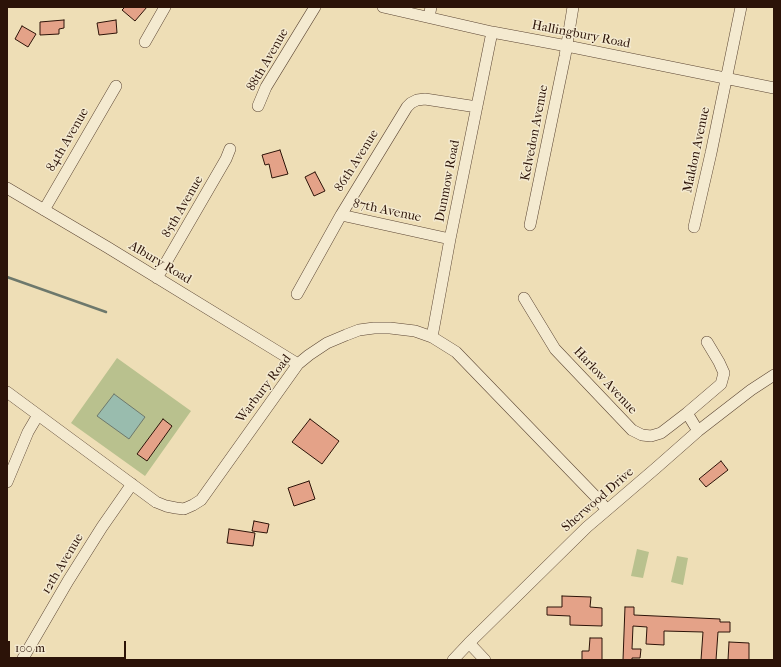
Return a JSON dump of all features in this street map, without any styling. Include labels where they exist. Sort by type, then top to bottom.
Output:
[{"type":"street","points":[[145,42],[165,7]]},
{"type":"street","name":"88th Avenue","points":[[258,106],[266,87],[315,7]]},
{"type":"street","name":"Hallingbury Road","points":[[383,7],[430,12],[492,32],[774,88]]},
{"type":"street","name":"Kelvedon Avenue","points":[[530,226],[574,7]]},
{"type":"street","name":"Maldon Avenue","points":[[694,227],[741,7]]},
{"type":"street","name":"Dunmow Road","points":[[432,337],[450,239],[492,32]]},
{"type":"street","name":"84th Avenue","points":[[44,210],[116,86]]},
{"type":"street","name":"86th Avenue","points":[[296,294],[341,215],[411,103],[417,100],[425,99],[477,108]]},
{"type":"street","name":"85th Avenue","points":[[157,278],[226,159],[230,149]]},
{"type":"street","name":"Albury Road","points":[[7,188],[298,364]]},
{"type":"street","name":"87th Avenue","points":[[341,215],[450,239]]},
{"type":"street","name":"Harlow Avenue","points":[[524,298],[555,349],[632,430],[642,435],[651,436],[660,433],[687,413]]},
{"type":"street","name":"Warbury Road","points":[[7,392],[156,502],[166,506],[184,509],[201,500],[298,364],[309,355],[327,343],[359,330],[390,328],[416,331],[432,337],[456,352],[607,510]]},
{"type":"street","points":[[698,431],[687,413],[721,384],[724,373],[707,342]]},
{"type":"street","name":"Sherwood Drive","points":[[453,660],[587,527],[698,431],[751,390],[774,375]]},
{"type":"street","points":[[7,482],[28,432],[38,415]]},
{"type":"street","name":"12th Avenue","points":[[22,660],[68,581],[102,527],[132,484]]},
{"type":"street","points":[[469,643],[485,660]]},
{"type":"green space","points":[[117,358],[191,411],[145,476],[71,423]]},
{"type":"green space","points":[[637,549],[649,552],[643,578],[631,576]]},
{"type":"green space","points":[[677,556],[688,558],[683,585],[671,582]]},
{"type":"shaded area","points":[[114,394],[145,417],[129,439],[97,416]]},
{"type":"building","points":[[125,7],[147,7],[135,21],[122,10]]},
{"type":"building","points":[[64,20],[64,28],[59,29],[59,34],[40,35],[40,22]]},
{"type":"building","points":[[116,20],[117,33],[99,35],[97,23]]},
{"type":"building","points":[[22,26],[36,34],[28,47],[15,39]]},
{"type":"building","points":[[280,150],[288,174],[272,178],[269,164],[265,165],[262,155]]},
{"type":"building","points":[[315,172],[325,191],[314,196],[305,177]]},
{"type":"building","points":[[163,419],[172,426],[147,461],[137,454]]},
{"type":"building","points":[[310,419],[339,441],[322,464],[292,442]]},
{"type":"building","points":[[721,461],[728,470],[706,487],[699,479]]},
{"type":"building","points":[[309,481],[315,499],[294,506],[288,488]]},
{"type":"building","points":[[254,521],[269,524],[267,533],[252,531]]},
{"type":"building","points":[[229,529],[255,533],[253,546],[227,543]]},
{"type":"building","points":[[562,596],[591,597],[590,607],[602,608],[602,626],[570,625],[570,616],[547,615],[547,607],[562,607]]},
{"type":"building","points":[[625,607],[634,607],[634,615],[720,619],[720,622],[730,622],[730,632],[718,632],[716,660],[701,660],[703,632],[664,631],[664,645],[646,644],[647,627],[633,626],[632,649],[641,649],[640,658],[623,660]]},
{"type":"building","points":[[590,638],[602,638],[602,660],[582,660],[582,651],[589,651]]},
{"type":"building","points":[[729,642],[749,643],[749,660],[728,660]]},
{"type":"waterway","points":[[7,277],[106,312]]}]
